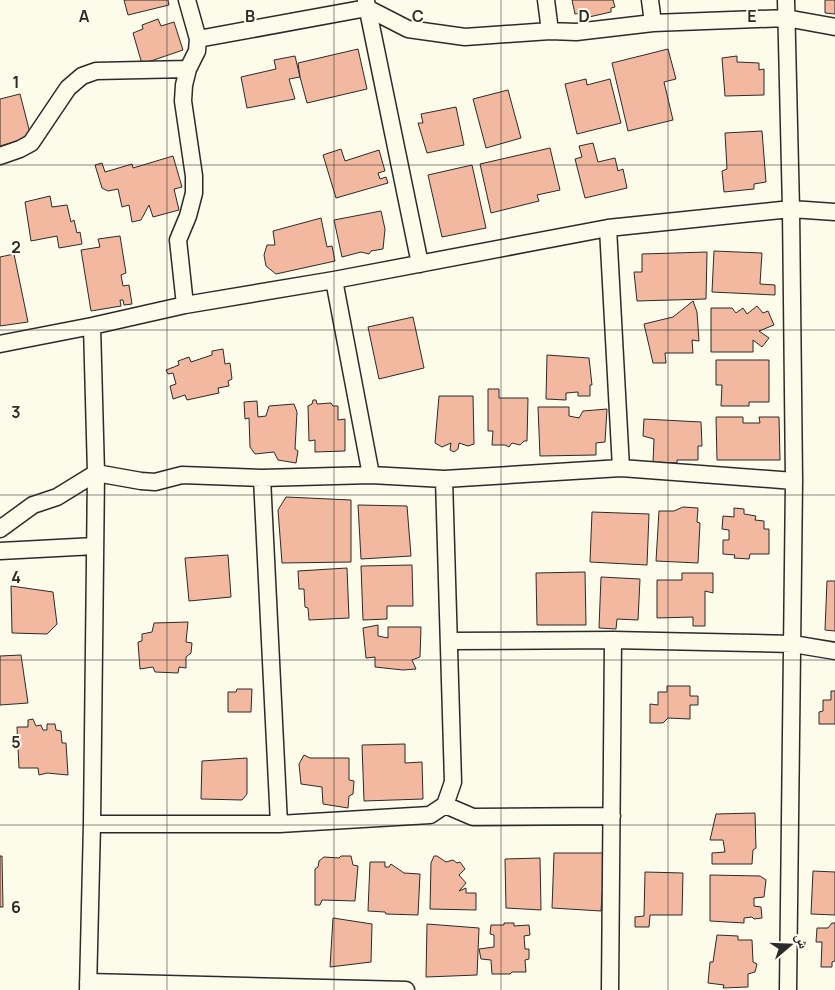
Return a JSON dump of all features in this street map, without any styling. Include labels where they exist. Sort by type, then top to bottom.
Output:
[{"type":"street","points":[[185,306],[178,240],[188,216],[194,193],[194,176],[184,101],[184,85],[188,70],[197,51],[198,39],[187,0]]},
{"type":"street","points":[[546,0],[550,31]]},
{"type":"street","points":[[650,0],[654,23]]},
{"type":"street","points":[[786,0],[791,209],[794,481],[788,990]]},
{"type":"street","points":[[198,39],[366,4],[408,30],[465,37],[550,31],[576,32],[654,23],[786,18],[835,26]]},
{"type":"street","points":[[366,4],[420,264]]},
{"type":"street","points":[[0,156],[31,143],[68,88],[82,76],[96,71],[188,70]]},
{"type":"street","points":[[0,344],[185,306],[608,228],[791,209],[835,212]]},
{"type":"street","points":[[608,228],[621,468]]},
{"type":"street","points":[[334,280],[370,475]]},
{"type":"street","points":[[92,326],[96,473],[88,986],[406,990]]},
{"type":"street","points":[[0,528],[33,505],[57,497],[96,473],[155,482],[182,475],[262,478],[370,475],[444,479],[621,468],[794,481]]},
{"type":"street","points":[[262,478],[279,824]]},
{"type":"street","points":[[92,824],[279,824],[430,815],[445,805],[453,782],[444,479]]},
{"type":"street","points":[[0,551],[95,546]]},
{"type":"street","points":[[449,641],[613,640],[793,644],[835,651]]},
{"type":"street","points":[[610,990],[613,640]]},
{"type":"street","points":[[445,805],[473,817],[612,816]]},
{"type":"building","points":[[124,0],[168,0],[169,5],[128,15]]},
{"type":"building","points":[[572,0],[613,0],[615,7],[611,8],[611,12],[589,17],[588,12],[575,14]]},
{"type":"building","points":[[825,0],[835,0],[835,14],[825,13]]},
{"type":"building","points":[[158,19],[161,26],[174,22],[183,50],[142,64],[133,33],[143,29],[142,25]]},
{"type":"building","points":[[358,49],[367,89],[307,103],[298,63]]},
{"type":"building","points":[[668,49],[676,79],[664,82],[673,120],[628,131],[612,63]]},
{"type":"building","points":[[295,56],[300,77],[289,79],[295,99],[247,108],[241,77],[276,69],[274,60]]},
{"type":"building","points":[[737,56],[737,62],[759,63],[759,70],[764,69],[764,95],[725,96],[722,58]]},
{"type":"building","points":[[586,79],[587,85],[610,79],[621,123],[577,134],[565,84]]},
{"type":"building","points":[[508,90],[521,138],[486,148],[473,99]]},
{"type":"building","points":[[20,94],[31,137],[0,146],[0,99]]},
{"type":"building","points":[[456,107],[464,145],[427,153],[418,123],[423,123],[421,114]]},
{"type":"building","points":[[762,131],[766,182],[754,184],[754,189],[724,192],[722,171],[727,169],[725,133]]},
{"type":"building","points":[[593,143],[598,162],[615,158],[618,171],[623,169],[627,188],[585,198],[575,159],[582,157],[579,146]]},
{"type":"building","points":[[550,148],[560,190],[537,195],[539,201],[491,213],[480,164]]},
{"type":"building","points":[[341,149],[345,161],[379,150],[385,171],[378,173],[380,179],[386,177],[388,183],[336,198],[323,155]]},
{"type":"building","points":[[173,156],[182,187],[174,189],[179,210],[153,217],[149,205],[141,220],[132,222],[129,205],[122,207],[118,189],[108,191],[102,188],[95,165],[102,163],[105,172],[132,164],[133,168]]},
{"type":"building","points":[[472,165],[486,228],[442,237],[428,175]]},
{"type":"building","points":[[50,196],[52,207],[67,205],[71,222],[74,220],[77,233],[80,232],[82,244],[59,248],[57,236],[31,241],[25,202]]},
{"type":"building","points":[[381,211],[385,229],[383,249],[371,251],[369,254],[361,252],[342,257],[334,220]]},
{"type":"building","points":[[321,218],[327,247],[332,246],[335,261],[276,274],[266,266],[264,255],[267,245],[275,245],[273,231]]},
{"type":"building","points":[[120,236],[126,273],[121,275],[123,286],[129,285],[132,304],[124,305],[123,300],[120,300],[121,306],[91,311],[81,250],[100,247],[98,239]]},
{"type":"building","points":[[714,251],[762,253],[760,284],[775,285],[775,295],[712,292]]},
{"type":"building","points":[[707,252],[706,299],[637,301],[634,272],[642,272],[642,254]]},
{"type":"building","points":[[14,254],[28,322],[0,326],[0,257]]},
{"type":"building","points":[[693,301],[697,312],[699,341],[692,340],[693,353],[665,353],[666,363],[653,363],[644,324],[673,317]]},
{"type":"building","points":[[757,306],[763,313],[768,311],[774,325],[759,331],[769,338],[762,347],[753,340],[753,352],[711,352],[711,308],[732,308],[736,313],[743,308],[747,314]]},
{"type":"building","points":[[413,317],[424,368],[379,379],[368,327]]},
{"type":"building","points":[[223,349],[225,364],[230,363],[232,379],[228,381],[229,386],[218,388],[219,393],[187,400],[185,395],[173,399],[170,386],[176,384],[173,373],[168,374],[166,370],[179,365],[178,361],[189,357],[191,362],[212,355],[212,351]]},
{"type":"building","points":[[547,355],[589,358],[592,385],[590,385],[590,396],[578,396],[578,392],[566,393],[566,400],[546,399]]},
{"type":"building","points":[[716,360],[769,360],[769,402],[749,402],[749,406],[721,406],[722,385],[716,385]]},
{"type":"building","points":[[488,389],[499,389],[499,398],[528,398],[527,441],[520,445],[512,443],[509,447],[505,445],[492,445],[493,431],[488,431]]},
{"type":"building","points":[[439,396],[473,396],[474,444],[468,446],[459,443],[458,449],[454,452],[450,450],[451,443],[442,447],[435,443]]},
{"type":"building","points":[[313,400],[316,400],[317,404],[331,403],[333,406],[338,406],[338,420],[345,419],[345,451],[315,452],[315,440],[309,441],[308,406],[312,404]]},
{"type":"building","points":[[257,401],[258,417],[266,416],[269,406],[294,404],[297,412],[295,449],[298,451],[296,463],[278,460],[274,452],[255,454],[250,447],[249,418],[245,419],[244,402]]},
{"type":"building","points":[[538,407],[569,407],[569,416],[579,418],[583,411],[607,409],[605,442],[596,443],[596,455],[540,456]]},
{"type":"building","points":[[716,417],[743,417],[743,423],[760,423],[759,417],[779,417],[780,460],[717,460]]},
{"type":"building","points":[[644,419],[701,422],[702,446],[698,446],[698,460],[677,460],[677,463],[653,462],[654,439],[643,436]]},
{"type":"building","points":[[286,497],[351,500],[351,562],[282,563],[278,510]]},
{"type":"building","points":[[358,505],[407,506],[411,556],[361,559]]},
{"type":"building","points":[[683,507],[698,508],[697,522],[700,523],[698,563],[656,561],[659,511],[674,511]]},
{"type":"building","points":[[734,508],[744,509],[744,514],[756,516],[755,520],[764,521],[764,529],[769,529],[769,554],[750,554],[749,559],[734,558],[735,555],[723,554],[723,540],[729,540],[729,530],[722,529],[723,516],[734,517]]},
{"type":"building","points":[[592,512],[649,514],[647,565],[590,562]]},
{"type":"building","points":[[228,555],[231,597],[189,601],[185,558]]},
{"type":"building","points":[[412,565],[413,606],[387,606],[387,619],[363,620],[361,566]]},
{"type":"building","points":[[347,568],[349,618],[309,620],[308,608],[305,607],[304,589],[299,589],[298,571]]},
{"type":"building","points":[[585,572],[586,625],[537,625],[536,573]]},
{"type":"building","points":[[682,573],[713,573],[713,593],[705,591],[705,626],[693,626],[693,617],[657,618],[657,580],[682,580]]},
{"type":"building","points":[[601,577],[640,579],[638,620],[617,619],[616,629],[599,628]]},
{"type":"building","points":[[827,581],[835,581],[835,631],[825,630]]},
{"type":"building","points":[[11,586],[53,592],[57,624],[47,634],[12,633]]},
{"type":"building","points":[[188,622],[186,642],[192,643],[191,653],[186,657],[186,668],[179,667],[178,673],[155,672],[153,667],[140,669],[138,642],[142,641],[142,634],[152,632],[154,623]]},
{"type":"building","points":[[378,625],[378,636],[388,638],[388,627],[421,627],[420,657],[412,660],[416,669],[403,670],[375,667],[375,657],[366,658],[363,628]]},
{"type":"building","points":[[21,655],[28,703],[0,705],[0,656]]},
{"type":"building","points":[[667,686],[690,686],[690,696],[698,696],[698,705],[690,705],[690,719],[668,718],[663,723],[650,723],[650,704],[658,705],[658,692],[667,692]]},
{"type":"building","points":[[237,689],[252,689],[251,712],[228,712],[228,692],[236,692]]},
{"type":"building","points":[[831,691],[835,691],[835,724],[819,724],[819,712],[823,711],[823,700],[831,700]]},
{"type":"building","points":[[33,719],[36,726],[41,725],[43,730],[47,730],[47,724],[55,724],[56,730],[61,731],[62,743],[66,743],[68,775],[47,773],[39,775],[38,768],[19,768],[17,727],[28,727],[28,720]]},
{"type":"building","points":[[405,744],[405,763],[422,762],[423,799],[364,801],[362,745]]},
{"type":"building","points":[[304,755],[310,758],[349,758],[349,780],[354,781],[353,794],[349,796],[348,808],[323,804],[322,787],[301,784],[299,764]]},
{"type":"building","points":[[247,758],[247,794],[242,800],[201,799],[202,761]]},
{"type":"building","points":[[755,813],[756,848],[753,850],[752,864],[712,864],[712,853],[725,852],[723,840],[710,840],[716,814]]},
{"type":"building","points":[[554,853],[605,853],[601,911],[552,908]]},
{"type":"building","points":[[0,856],[2,856],[3,907],[0,907]]},
{"type":"building","points":[[341,856],[351,856],[353,865],[358,866],[355,901],[322,900],[320,905],[315,905],[315,869],[318,867],[319,861],[324,857],[339,858]]},
{"type":"building","points":[[434,856],[446,862],[453,860],[457,863],[460,862],[465,869],[459,875],[466,883],[459,891],[466,888],[466,893],[476,893],[476,910],[430,909],[431,863]]},
{"type":"building","points":[[540,858],[541,910],[506,908],[505,859]]},
{"type":"building","points":[[370,862],[385,862],[385,867],[389,867],[391,864],[404,873],[420,874],[418,915],[386,914],[385,912],[368,911]]},
{"type":"building","points":[[813,871],[835,872],[835,915],[811,914]]},
{"type":"building","points":[[645,872],[683,873],[682,915],[650,915],[649,927],[635,927],[635,917],[644,916]]},
{"type":"building","points":[[710,875],[760,876],[766,880],[764,897],[754,898],[754,906],[761,907],[762,918],[744,918],[744,923],[710,921]]},
{"type":"building","points":[[333,918],[372,924],[371,962],[330,967]]},
{"type":"building","points":[[504,923],[514,923],[514,926],[529,925],[530,935],[524,936],[525,949],[529,949],[529,959],[525,960],[526,972],[492,974],[491,960],[481,959],[479,949],[494,947],[494,935],[490,934],[491,925],[504,925]]},
{"type":"building","points":[[832,923],[835,923],[835,961],[832,962],[832,967],[821,967],[822,942],[816,942],[817,928],[828,928]]},
{"type":"building","points":[[427,924],[479,928],[477,975],[426,977]]},
{"type":"building","points":[[717,935],[738,936],[738,940],[752,940],[753,962],[757,964],[755,972],[748,974],[748,987],[723,988],[724,985],[708,983],[710,962],[713,962]]}]
